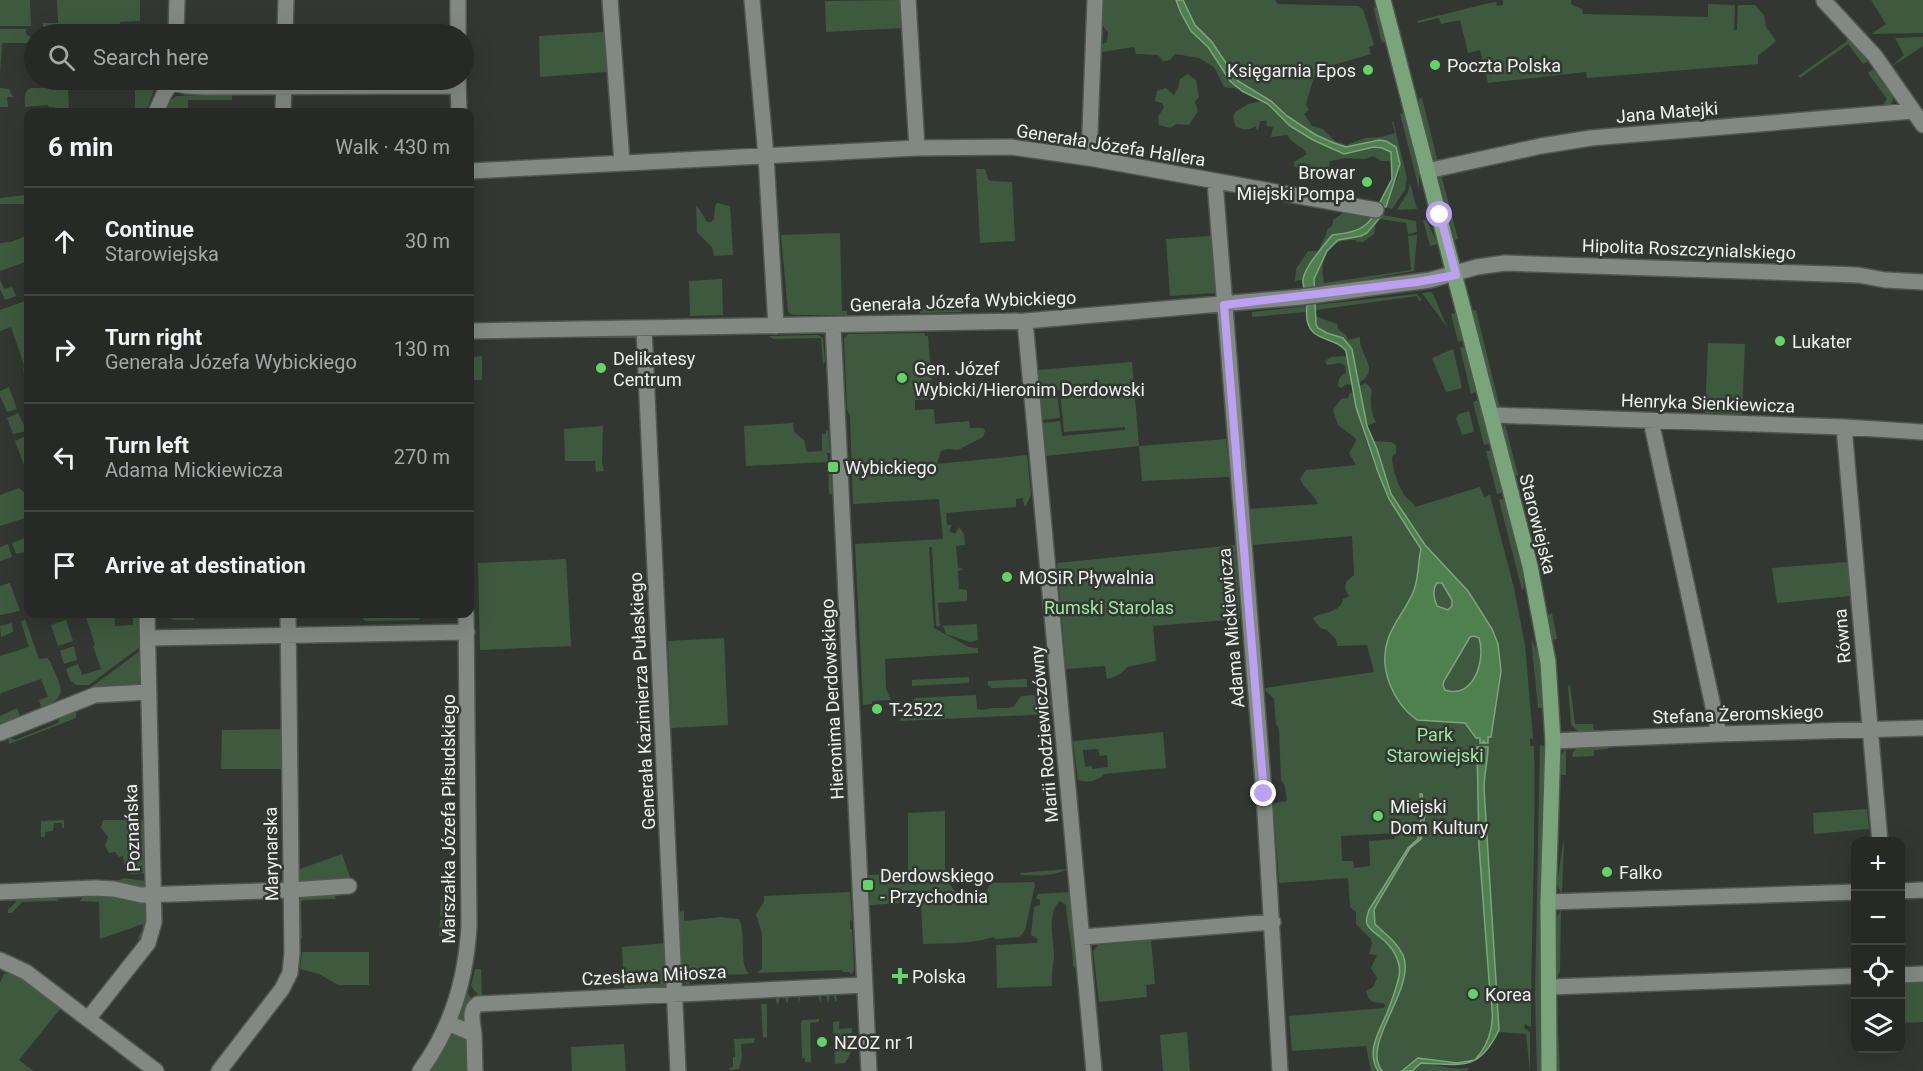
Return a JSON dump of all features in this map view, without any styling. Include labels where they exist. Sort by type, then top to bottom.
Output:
[{"type":"main road","name":"Starowiejska","points":[[1383,0],[1530,566],[1548,662],[1553,741],[1548,902],[1549,1071]]},
{"type":"street","points":[[176,24],[177,0]]},
{"type":"street","points":[[285,24],[286,0]]},
{"type":"street","points":[[458,0],[458,24]]},
{"type":"street","points":[[610,0],[622,162]]},
{"type":"street","points":[[752,0],[766,156],[776,326]]},
{"type":"street","points":[[908,0],[916,148]]},
{"type":"street","points":[[1089,158],[1095,0]]},
{"type":"street","points":[[1824,1],[1875,56],[1923,125]]},
{"type":"street","points":[[158,108],[167,90]]},
{"type":"street","points":[[283,90],[283,108]]},
{"type":"street","points":[[458,90],[459,108]]},
{"type":"street","name":"Jana Matejki","points":[[1427,171],[1541,146],[1591,138],[1913,111]]},
{"type":"street","name":"Generała Józefa Hallera","points":[[474,171],[916,148],[1011,147],[1089,158],[1376,210]]},
{"type":"street","name":"Generała Józefa Hallera","points":[[474,171],[766,156]]},
{"type":"street","name":"Adama Mickiewicza","points":[[1215,182],[1264,794],[1280,1071]]},
{"type":"street","name":"Hipolita Roszczynialskiego","points":[[1456,275],[1477,267],[1515,263],[1858,275],[1885,280],[1923,282]]},
{"type":"street","name":"Generała Józefa Wybickiego","points":[[474,331],[1025,321],[1301,297],[1456,275]]},
{"type":"street","name":"Marii Rodziewiczówny","points":[[1025,321],[1094,1071]]},
{"type":"street","name":"Hieronima Derdowskiego","points":[[833,325],[869,1071]]},
{"type":"street","name":"Generała Kazimierza Pułaskiego","points":[[644,329],[678,1071]]},
{"type":"street","name":"Henryka Sienkiewicza","points":[[1492,415],[1844,427],[1923,432]]},
{"type":"street","points":[[1651,421],[1719,734]]},
{"type":"street","name":"Równa","points":[[1844,427],[1880,837]]},
{"type":"street","name":"Poznańska","points":[[88,1019],[148,943],[154,922],[147,618]]},
{"type":"street","name":"Marynarska","points":[[219,1071],[282,989],[290,973],[292,953],[288,618]]},
{"type":"street","name":"Marszałka Józefa Piłsudskiego","points":[[420,1071],[432,1056],[448,1023],[461,986],[467,958],[469,926],[466,618]]},
{"type":"street","points":[[147,638],[467,632]]},
{"type":"street","points":[[0,733],[95,694],[148,692]]},
{"type":"street","name":"Stefana Żeromskiego","points":[[1553,741],[1923,728]]},
{"type":"street","points":[[0,892],[94,888],[114,889],[141,895],[350,886]]},
{"type":"street","points":[[1905,891],[1923,890]]},
{"type":"street","points":[[1548,902],[1851,892]]},
{"type":"street","points":[[1083,937],[1273,922]]},
{"type":"street","points":[[0,960],[26,972],[156,1071]]},
{"type":"street","points":[[1905,975],[1923,974]]},
{"type":"street","points":[[1549,987],[1851,976]]},
{"type":"street","name":"Czesława Miłosza","points":[[474,1034],[471,1012],[478,1004],[865,985]]},
{"type":"street","points":[[448,1023],[474,1034],[475,1071]]},
{"type":"green space","points":[[0,0],[30,0],[31,24],[0,26]]},
{"type":"green space","points":[[57,0],[140,0],[140,21],[120,22],[120,24],[43,24],[58,23]]},
{"type":"green space","points":[[901,0],[903,28],[826,32],[825,1]]},
{"type":"green space","points":[[1104,0],[1176,0],[1191,31],[1204,41],[1230,81],[1240,89],[1224,87],[1214,67],[1199,58],[1175,54],[1170,60],[1163,61],[1158,55],[1136,54],[1134,47],[1102,52],[1100,45],[1107,42],[1108,32],[1101,20]]},
{"type":"green space","points":[[1183,0],[1275,0],[1278,4],[1358,6],[1363,9],[1374,45],[1369,47],[1371,54],[1316,70],[1306,104],[1309,110],[1304,114],[1312,126],[1323,129],[1335,141],[1347,145],[1365,138],[1395,133],[1393,121],[1407,178],[1405,190],[1392,209],[1386,207],[1386,202],[1399,174],[1400,164],[1389,142],[1373,140],[1346,147],[1326,140],[1287,116],[1271,101],[1238,81],[1212,42],[1195,25]]},
{"type":"green space","points":[[1503,0],[1571,0],[1571,4],[1582,9],[1583,14],[1708,17],[1708,4],[1735,5],[1734,30],[1737,30],[1738,5],[1755,5],[1764,15],[1766,27],[1776,41],[1758,56],[1758,64],[1587,78],[1586,72],[1488,83],[1480,50],[1468,53],[1460,20],[1441,24],[1439,18],[1418,23],[1417,21],[1485,4],[1496,2],[1497,6],[1503,5]]},
{"type":"green space","points":[[1871,0],[1923,0],[1923,33],[1871,34],[1886,24]]},
{"type":"green space","points":[[1373,6],[1378,10],[1386,41],[1382,43]]},
{"type":"green space","points":[[0,29],[24,29],[24,43],[2,43],[0,74]]},
{"type":"green space","points":[[604,32],[607,72],[540,77],[539,36]]},
{"type":"green space","points":[[1923,37],[1923,46],[1891,67],[1904,55],[1895,38]]},
{"type":"green space","points":[[1850,39],[1868,61],[1863,64],[1848,44],[1800,78],[1798,76],[1846,42]]},
{"type":"green space","points":[[1873,69],[1893,97],[1892,103],[1888,106],[1812,112],[1812,110],[1883,105],[1887,99],[1868,73]]},
{"type":"green space","points":[[1188,74],[1196,80],[1199,97],[1195,102],[1198,111],[1189,125],[1177,124],[1170,128],[1159,125],[1158,117],[1164,107],[1162,103],[1155,101],[1157,91],[1166,88],[1174,95],[1180,79]]},
{"type":"green space","points":[[0,88],[9,89],[13,97],[7,97],[8,107],[0,107]]},
{"type":"green space","points":[[28,90],[68,90],[69,108],[55,108],[47,105],[25,107]]},
{"type":"green space","points":[[135,90],[154,90],[147,108],[135,108]]},
{"type":"green space","points":[[232,94],[232,100],[188,100],[188,108],[166,108],[168,102],[176,96]]},
{"type":"green space","points":[[1422,98],[1438,163],[1433,159],[1416,104]]},
{"type":"green space","points":[[1262,101],[1290,126],[1336,151],[1384,149],[1391,152],[1392,161],[1381,161],[1373,156],[1365,159],[1345,158],[1330,161],[1327,177],[1301,170],[1294,166],[1294,162],[1307,154],[1305,151],[1287,135],[1271,137],[1273,127],[1266,126],[1267,121],[1260,121],[1258,131],[1255,126],[1248,129],[1236,127],[1233,118],[1235,112],[1248,104]]},
{"type":"green space","points":[[1405,113],[1419,169],[1419,189],[1400,114]]},
{"type":"green space","points":[[976,169],[985,169],[991,181],[1012,182],[1015,241],[980,243]]},
{"type":"green space","points":[[1441,174],[1458,239],[1455,240],[1438,176]]},
{"type":"green space","points":[[1410,183],[1417,209],[1397,210],[1408,192]]},
{"type":"green space","points":[[24,195],[24,204],[0,204],[0,198]]},
{"type":"green space","points":[[717,203],[730,206],[733,255],[714,256],[712,247],[697,232],[696,206],[707,222],[711,222],[714,219]]},
{"type":"green space","points":[[1344,212],[1373,217],[1360,228],[1332,236],[1305,272],[1303,281],[1295,281],[1296,269],[1308,251],[1318,251],[1333,220]]},
{"type":"green space","points":[[1382,215],[1416,221],[1417,232],[1408,234],[1406,223],[1380,219]]},
{"type":"green space","points":[[1423,220],[1426,220],[1438,244],[1430,246]]},
{"type":"green space","points":[[1376,223],[1374,234],[1363,242],[1345,241],[1338,243],[1327,252],[1323,266],[1324,283],[1411,270],[1408,236],[1417,235],[1414,271],[1313,288],[1315,274],[1330,245],[1338,240],[1361,236]]},
{"type":"green space","points":[[840,233],[842,311],[847,311],[847,315],[793,315],[788,312],[781,235]]},
{"type":"green space","points":[[1211,236],[1215,293],[1170,296],[1166,239]]},
{"type":"green space","points":[[24,237],[24,262],[0,271],[0,243]]},
{"type":"green space","points":[[0,279],[4,289],[12,287],[16,296],[5,300],[0,289]]},
{"type":"green space","points":[[722,279],[723,315],[690,316],[689,281]]},
{"type":"green space","points":[[1431,292],[1433,294],[1447,327],[1422,293]]},
{"type":"green space","points":[[1417,294],[1422,300],[1419,301],[1417,296],[1316,310],[1315,305]]},
{"type":"green space","points":[[24,301],[24,365],[11,327],[0,331],[0,310]]},
{"type":"green space","points":[[1307,306],[1306,312],[1252,317],[1252,312]]},
{"type":"green space","points":[[961,308],[962,312],[920,313],[920,309]]},
{"type":"green space","points":[[1472,310],[1476,310],[1500,408],[1496,403]]},
{"type":"green space","points":[[1459,312],[1464,340],[1458,342],[1451,314]]},
{"type":"green space","points":[[1315,316],[1337,324],[1338,329],[1346,335],[1348,340],[1360,337],[1360,344],[1369,367],[1366,378],[1359,383],[1350,347],[1339,336],[1318,328]]},
{"type":"green space","points":[[925,333],[925,336],[928,336],[933,399],[915,400],[915,410],[934,409],[935,424],[969,421],[970,428],[983,428],[985,431],[983,437],[958,450],[941,451],[937,464],[1027,455],[1031,495],[1026,506],[1024,506],[1023,498],[1016,499],[1016,507],[946,513],[947,525],[952,525],[949,531],[955,534],[959,527],[964,534],[965,545],[956,546],[958,568],[964,569],[958,571],[959,589],[967,590],[967,601],[938,603],[940,626],[936,626],[932,547],[929,547],[934,628],[969,647],[978,648],[978,653],[885,659],[886,689],[891,700],[872,701],[872,704],[863,705],[855,544],[943,539],[939,499],[853,504],[844,338],[848,334]]},
{"type":"green space","points":[[818,335],[823,338],[825,362],[823,364],[821,338],[773,339],[769,336]]},
{"type":"green space","points":[[1708,343],[1745,344],[1742,414],[1705,413]]},
{"type":"green space","points":[[1465,347],[1479,390],[1471,394],[1460,348]]},
{"type":"green space","points":[[1453,349],[1462,388],[1446,392],[1432,358]]},
{"type":"green space","points":[[482,356],[482,380],[474,380],[474,357]]},
{"type":"green space","points":[[1348,356],[1352,385],[1347,384],[1341,388],[1338,382],[1346,373],[1345,365],[1340,363],[1327,365],[1325,361],[1331,357]]},
{"type":"green space","points":[[1132,362],[1139,446],[1045,456],[1042,423],[1060,421],[1062,436],[1125,430],[1125,427],[1064,432],[1060,390],[1057,391],[1060,418],[1042,420],[1038,370]]},
{"type":"green space","points":[[1366,383],[1372,390],[1371,405],[1376,422],[1367,426],[1359,386]]},
{"type":"green space","points":[[9,387],[17,409],[7,412],[0,391]]},
{"type":"green space","name":"Park Starowiejski","points":[[1350,393],[1354,393],[1376,468],[1392,503],[1413,536],[1415,531],[1391,494],[1373,441],[1391,442],[1396,445],[1396,453],[1392,457],[1398,483],[1406,498],[1415,507],[1480,487],[1484,497],[1490,495],[1514,588],[1525,645],[1533,738],[1530,739],[1530,746],[1534,746],[1531,1027],[1525,1024],[1524,1028],[1530,1032],[1530,1071],[1526,1034],[1492,1030],[1490,1038],[1475,1060],[1457,1063],[1418,1058],[1402,1071],[1382,1071],[1377,1051],[1373,1046],[1374,1065],[1378,1071],[1371,1071],[1366,1046],[1292,1051],[1289,1016],[1384,1008],[1385,1006],[1384,1003],[1372,1001],[1366,991],[1373,987],[1377,978],[1371,968],[1377,955],[1369,954],[1371,939],[1356,924],[1356,912],[1350,907],[1348,878],[1279,883],[1273,803],[1287,801],[1285,786],[1281,780],[1279,729],[1276,724],[1274,699],[1265,688],[1374,672],[1367,645],[1337,646],[1336,639],[1327,630],[1320,628],[1313,618],[1336,609],[1342,604],[1343,599],[1349,596],[1345,589],[1346,582],[1354,575],[1352,536],[1253,545],[1249,509],[1318,504],[1300,479],[1306,470],[1356,465],[1349,453],[1356,441],[1355,438],[1338,425],[1333,410],[1341,399],[1348,398]],"holes":[[[1395,833],[1395,839],[1369,841],[1370,866],[1354,868],[1353,861],[1342,861],[1341,836]]]},
{"type":"green space","points":[[1479,400],[1491,443],[1484,445],[1473,402]]},
{"type":"green space","points":[[1469,411],[1474,432],[1462,435],[1456,418],[1459,414]]},
{"type":"green space","points":[[18,413],[24,425],[24,432],[13,434],[7,418]]},
{"type":"green space","points":[[793,423],[794,432],[804,440],[807,452],[822,451],[822,434],[826,434],[828,430],[830,453],[827,453],[828,462],[746,466],[744,426]]},
{"type":"green space","points":[[1505,424],[1518,475],[1514,476],[1502,431]]},
{"type":"green space","points":[[603,426],[602,463],[604,471],[596,472],[595,461],[565,461],[564,429]]},
{"type":"green space","points":[[24,437],[24,465],[15,441]]},
{"type":"green space","points":[[1226,439],[1230,477],[1142,481],[1139,446]]},
{"type":"green space","points":[[1492,450],[1504,488],[1501,493],[1497,494],[1486,451]]},
{"type":"green space","points":[[828,462],[831,462],[832,494],[829,494]]},
{"type":"green space","points":[[19,488],[24,492],[24,518],[0,526],[0,495]]},
{"type":"green space","points":[[1499,500],[1506,501],[1522,562],[1524,588],[1522,590]]},
{"type":"green space","points":[[24,538],[24,552],[16,554],[12,543]]},
{"type":"green space","points":[[8,544],[12,557],[0,561],[0,547]]},
{"type":"green space","name":"Rumski Starolas","points":[[1235,545],[1240,619],[1153,626],[1156,661],[1127,667],[1121,673],[1107,679],[1105,666],[1066,669],[1057,563]]},
{"type":"green space","points":[[566,559],[571,646],[480,650],[478,563]]},
{"type":"green space","points":[[1847,562],[1851,596],[1777,603],[1772,568]]},
{"type":"green space","points":[[10,583],[20,611],[0,615],[0,586]]},
{"type":"green space","points":[[1552,613],[1557,639],[1552,640],[1546,616]]},
{"type":"green space","points":[[86,618],[114,618],[115,626],[133,625],[133,618],[140,618],[140,647],[89,685],[76,685],[70,680],[66,669],[78,664],[82,675],[101,669],[93,646],[95,645]]},
{"type":"green space","points":[[170,618],[194,618],[194,620]]},
{"type":"green space","points":[[420,618],[419,620],[366,621],[363,619]]},
{"type":"green space","points":[[25,619],[39,659],[47,658],[50,661],[60,683],[61,689],[57,699],[42,709],[39,700],[48,697],[41,679],[0,695],[0,656],[29,647],[21,622]]},
{"type":"green space","points":[[66,620],[73,641],[58,646],[51,625]]},
{"type":"green space","points":[[12,623],[13,632],[1,637],[0,626]]},
{"type":"green space","points":[[977,624],[978,640],[970,642],[946,634],[943,626]]},
{"type":"green space","points":[[724,638],[728,725],[671,728],[668,641]]},
{"type":"green space","points":[[1531,638],[1541,661],[1547,707],[1538,708]]},
{"type":"green space","points":[[74,646],[77,660],[64,664],[60,651]]},
{"type":"green space","points":[[140,651],[141,680],[136,686],[90,688]]},
{"type":"green space","points":[[1036,654],[1041,655],[1043,674],[1047,680],[1046,685],[1038,675]]},
{"type":"green space","points":[[969,677],[969,683],[912,686],[912,680]]},
{"type":"green space","points":[[1027,679],[1027,687],[992,688],[988,685],[988,681]]},
{"type":"green space","points":[[1570,685],[1575,724],[1593,724],[1594,731],[1579,732],[1571,725],[1568,686]]},
{"type":"green space","points":[[1050,694],[1052,714],[899,721],[915,698],[976,695],[977,709],[983,710],[1009,708],[1014,706],[1021,696]]},
{"type":"green space","points":[[17,708],[21,718],[0,726],[0,716]]},
{"type":"green space","points":[[76,709],[76,718],[9,744],[8,737],[15,740],[58,723],[60,715]]},
{"type":"green space","points":[[287,729],[283,769],[221,769],[222,730]]},
{"type":"green space","points":[[1163,732],[1166,768],[1104,774],[1096,780],[1081,781],[1078,780],[1073,741]],"holes":[[[1098,749],[1100,756],[1107,755],[1108,767],[1092,769],[1092,766],[1085,767],[1083,750]]]},
{"type":"green space","points":[[1540,745],[1547,747],[1543,1071],[1537,1071],[1535,994]]},
{"type":"green space","points":[[1608,747],[1608,749],[1594,750],[1594,756],[1572,757],[1577,748]]},
{"type":"green space","points":[[1566,748],[1566,775],[1560,775],[1560,757]]},
{"type":"green space","points":[[1867,809],[1869,829],[1814,834],[1813,813]]},
{"type":"green space","points":[[945,811],[945,874],[955,874],[946,880],[960,897],[977,896],[987,891],[990,884],[994,883],[1034,882],[1025,930],[1020,937],[995,939],[994,937],[968,942],[923,944],[921,902],[870,905],[869,875],[908,874],[908,813]]},
{"type":"green space","points":[[144,812],[147,873],[130,874],[124,864],[123,856],[119,857],[115,852],[109,853],[105,846],[108,837],[101,828],[103,820],[144,820]]},
{"type":"green space","points":[[64,820],[64,828],[62,828],[62,823],[54,823],[53,831],[45,832],[45,837],[41,837],[41,821]]},
{"type":"green space","points":[[1564,844],[1562,894],[1557,885]]},
{"type":"green space","points":[[342,854],[352,883],[299,882],[297,870]]},
{"type":"green space","points":[[1067,869],[1045,875],[1021,875],[1020,873]]},
{"type":"green space","points":[[124,878],[146,881],[145,891],[98,881],[116,881]]},
{"type":"green space","points":[[85,892],[144,901],[149,904],[141,937],[137,940],[143,924],[100,939],[99,902],[80,901]]},
{"type":"green space","points":[[850,892],[852,920],[850,929],[852,929],[854,970],[851,975],[850,972],[842,970],[757,973],[762,969],[762,934],[756,914],[764,902],[764,896]]},
{"type":"green space","points":[[1070,892],[1076,969],[1073,966],[1066,905],[1060,901],[1052,920],[1054,957],[1052,986],[997,988],[996,945],[1037,943],[1038,939],[1031,935],[1034,907],[1040,905],[1040,900],[1036,898],[1038,894]]},
{"type":"green space","points":[[334,893],[336,899],[301,902],[302,939],[299,936],[298,901],[310,894]]},
{"type":"green space","points":[[24,896],[56,896],[59,901],[22,902],[12,913],[8,913],[16,902],[15,899]]},
{"type":"green space","points":[[441,900],[451,900],[451,916],[440,916]]},
{"type":"green space","points":[[1561,910],[1560,971],[1557,978],[1555,972],[1556,919]]},
{"type":"green space","points":[[684,911],[684,921],[720,917],[739,919],[744,963],[749,974],[691,976],[689,985],[682,982],[679,912]]},
{"type":"green space","points":[[440,920],[451,920],[451,936],[439,936]]},
{"type":"green space","points":[[1151,940],[1155,984],[1146,985],[1147,997],[1099,1002],[1093,951],[1098,945]]},
{"type":"green space","points":[[666,943],[668,985],[665,988],[624,990],[622,947]]},
{"type":"green space","points":[[302,952],[369,952],[369,985],[338,985],[319,974],[300,969]]},
{"type":"green space","points":[[475,969],[481,969],[482,995],[478,995],[471,986]]},
{"type":"green space","points":[[11,973],[61,1008],[19,1060],[33,1071],[0,1071],[0,982],[4,974]]},
{"type":"green space","points":[[1923,979],[1923,1022],[1905,1023],[1905,980]]},
{"type":"green space","points":[[466,991],[473,1000],[466,1022],[463,1023],[459,1022],[458,1016]]},
{"type":"green space","points":[[835,993],[837,1000],[835,1002],[834,995],[830,995],[828,1003],[826,995],[821,995],[821,1003],[818,995],[800,996],[799,1004],[798,996],[789,996],[787,1005],[785,997],[780,997],[778,1005],[776,1002],[776,996]]},
{"type":"green space","points":[[1556,998],[1557,1003],[1560,1071],[1556,1071]]},
{"type":"green space","points":[[761,1004],[767,1004],[767,1038],[763,1037]]},
{"type":"green space","points":[[819,1019],[819,1022],[810,1023],[811,1062],[805,1062],[805,1058],[802,1058],[801,1022]]},
{"type":"green space","points":[[839,1021],[839,1029],[852,1028],[852,1033],[849,1034],[850,1045],[853,1049],[845,1063],[835,1064],[833,1022]]},
{"type":"green space","points":[[1187,1032],[1190,1071],[1163,1071],[1160,1035]]},
{"type":"green space","points":[[454,1034],[467,1038],[467,1071],[429,1071],[449,1038]]},
{"type":"green space","points":[[755,1038],[754,1043],[741,1044],[742,1057],[739,1069],[729,1070],[733,1067],[733,1057],[735,1057],[734,1039]]},
{"type":"green space","points":[[624,1044],[626,1071],[572,1071],[571,1047]]},
{"type":"green space","points":[[1421,1063],[1458,1069],[1470,1068],[1466,1071],[1412,1071]]},
{"type":"shaded area","points":[[1176,0],[1183,0],[1195,25],[1212,42],[1238,81],[1271,101],[1287,116],[1316,135],[1346,147],[1379,140],[1396,147],[1400,164],[1386,207],[1378,206],[1392,179],[1391,152],[1374,147],[1344,154],[1313,140],[1290,126],[1268,104],[1242,91],[1230,81],[1208,47],[1191,31]]},
{"type":"shaded area","points":[[1374,214],[1382,215],[1367,233],[1338,240],[1327,251],[1314,279],[1316,324],[1318,328],[1327,333],[1343,338],[1352,349],[1367,426],[1391,494],[1425,545],[1468,591],[1492,629],[1498,644],[1501,671],[1491,737],[1488,737],[1488,743],[1484,743],[1484,740],[1480,743],[1480,738],[1476,738],[1465,723],[1417,720],[1401,704],[1390,684],[1386,673],[1385,650],[1391,632],[1414,590],[1421,549],[1389,499],[1378,472],[1356,407],[1346,351],[1343,347],[1314,333],[1307,320],[1307,300],[1303,278],[1309,265],[1332,235],[1362,228]],"holes":[[[1437,583],[1442,583],[1452,600],[1452,606],[1448,610],[1436,604],[1434,591]],[[1470,637],[1479,638],[1481,647],[1476,676],[1464,689],[1445,690],[1444,681]]]},
{"type":"shaded area","points":[[1477,747],[1488,747],[1484,788],[1499,1030],[1484,1053],[1475,1060],[1486,1045],[1492,1020],[1479,846]]},
{"type":"shaded area","points":[[1420,794],[1422,794],[1425,814],[1421,839],[1410,848],[1374,910],[1375,924],[1400,950],[1405,969],[1403,984],[1378,1046],[1377,1059],[1382,1071],[1378,1071],[1373,1049],[1400,971],[1392,949],[1369,928],[1366,919],[1369,910],[1408,848],[1418,839],[1422,812]]},
{"type":"shaded area","points":[[1418,1058],[1457,1063],[1474,1060],[1459,1064],[1421,1063],[1412,1071],[1402,1071]]},
{"type":"place","name":"Poczta Polska","points":[[1435,65]]},
{"type":"place","name":"Księgarnia Epos","points":[[1368,70]]},
{"type":"place","name":"Browar Miejski Pompa","points":[[1367,182]]},
{"type":"place","name":"Lukater","points":[[1780,341]]},
{"type":"place","name":"Delikatesy Centrum","points":[[601,368]]},
{"type":"place","name":"Gen. Józef Wybicki/Hieronim Derdowski","points":[[902,378]]},
{"type":"place","name":"Wybickiego","points":[[833,467]]},
{"type":"place","name":"MOSiR Pływalnia","points":[[1007,577]]},
{"type":"place","name":"T-2522","points":[[877,709]]},
{"type":"place","name":"Miejski Dom Kultury","points":[[1378,816]]},
{"type":"place","name":"Falko","points":[[1607,872]]},
{"type":"place","name":"Derdowskiego - Przychodnia","points":[[868,885]]},
{"type":"place","name":"Polska","points":[[900,976]]},
{"type":"place","name":"Korea","points":[[1473,994]]},
{"type":"place","name":"NZOZ nr 1","points":[[822,1042]]},
{"type":"route","points":[[1264,794],[1224,305],[1417,282],[1456,275],[1440,215]]}]
